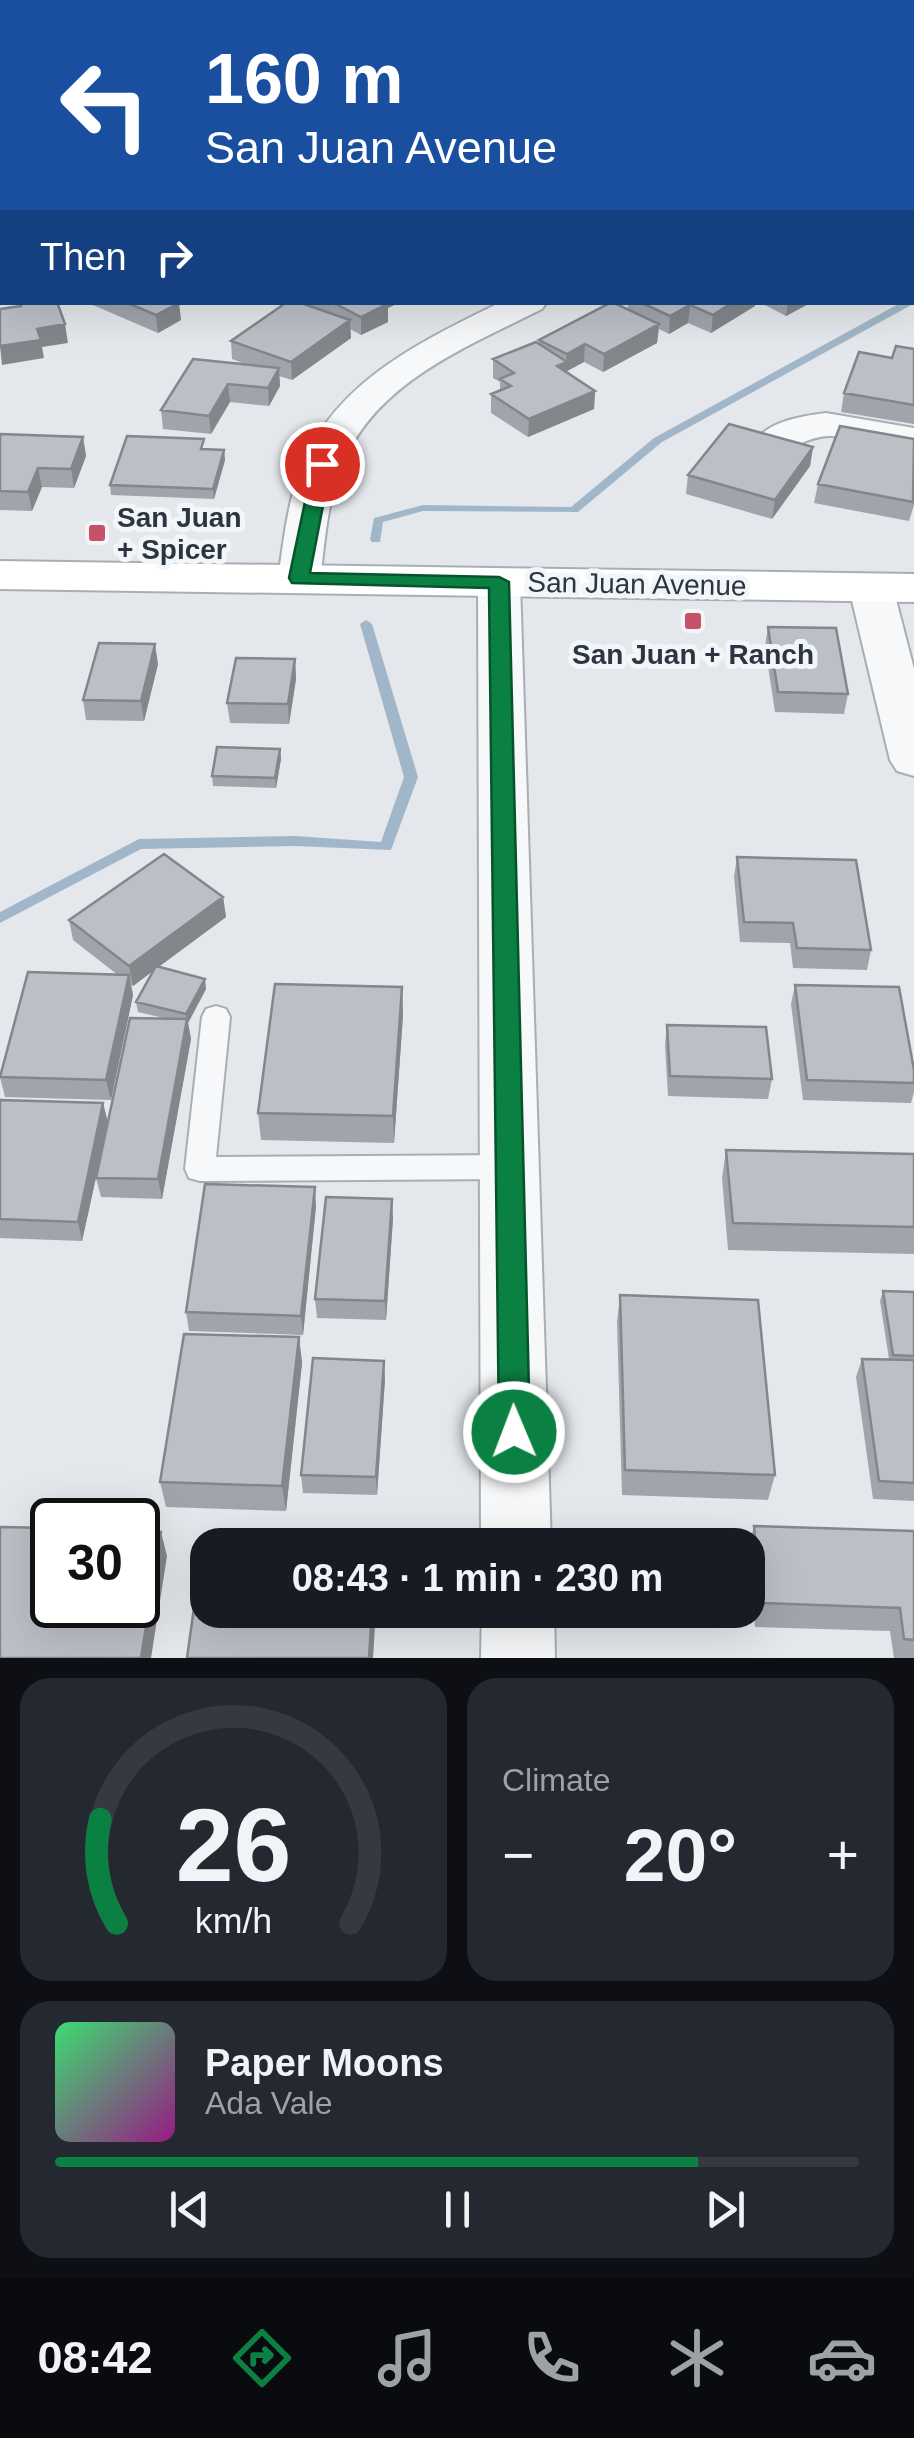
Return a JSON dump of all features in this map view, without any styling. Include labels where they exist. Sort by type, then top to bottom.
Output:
[{"type":"main road","name":"San Juan Avenue","points":[[0,574],[893,588]]},
{"type":"street","points":[[299,578],[322,464],[340,431],[365,401],[434,350],[524,305]]},
{"type":"street","points":[[774,442],[800,426],[818,423],[914,440]]},
{"type":"street","points":[[499,582],[516,1528]]},
{"type":"street","points":[[893,588],[912,748]]},
{"type":"street","points":[[518,1628],[518,1658]]},
{"type":"lane","points":[[216,1017],[200,1169],[510,1167]]},
{"type":"building","points":[[58,305],[65,324],[37,329],[41,340],[0,346],[0,309]]},
{"type":"building","points":[[132,305],[175,305],[156,315]]},
{"type":"building","points":[[283,305],[307,305],[350,320],[291,362],[231,341]]},
{"type":"building","points":[[338,305],[385,305],[361,317]]},
{"type":"building","points":[[606,305],[618,305],[659,324],[604,354],[585,344],[567,354],[539,340]]},
{"type":"building","points":[[646,305],[690,305],[670,316]]},
{"type":"building","points":[[690,305],[728,305],[713,315]]},
{"type":"building","points":[[536,342],[567,362],[557,366],[595,391],[529,419],[491,394],[511,386],[500,379],[514,373],[493,359]]},
{"type":"building","points":[[896,346],[914,349],[914,405],[844,393],[859,352],[892,358]]},
{"type":"building","points":[[193,359],[279,368],[268,388],[228,384],[209,416],[161,410]]},
{"type":"building","points":[[729,424],[813,447],[775,500],[688,475]]},
{"type":"building","points":[[840,426],[914,439],[913,502],[818,484]]},
{"type":"building","points":[[0,434],[83,437],[71,469],[38,468],[28,492],[0,491]]},
{"type":"building","points":[[127,436],[204,439],[201,449],[224,450],[213,489],[110,485]]},
{"type":"building","points":[[768,627],[836,628],[848,694],[778,692]]},
{"type":"building","points":[[99,643],[155,644],[141,701],[83,700]]},
{"type":"building","points":[[236,658],[295,659],[288,704],[227,703]]},
{"type":"building","points":[[217,747],[280,749],[275,778],[212,776]]},
{"type":"building","points":[[164,854],[223,897],[129,966],[69,920]]},
{"type":"building","points":[[737,857],[856,860],[871,950],[797,948],[793,923],[744,922]]},
{"type":"building","points":[[156,966],[205,979],[186,1014],[136,1002]]},
{"type":"building","points":[[28,972],[129,975],[106,1080],[0,1077]]},
{"type":"building","points":[[275,984],[402,987],[393,1116],[258,1113]]},
{"type":"building","points":[[795,985],[899,987],[914,1083],[807,1080]]},
{"type":"building","points":[[130,1018],[187,1019],[158,1179],[96,1178]]},
{"type":"building","points":[[667,1025],[766,1027],[772,1079],[670,1076]]},
{"type":"building","points":[[0,1100],[103,1103],[78,1222],[0,1219]]},
{"type":"building","points":[[726,1150],[914,1154],[914,1227],[733,1223]]},
{"type":"building","points":[[205,1184],[315,1187],[301,1316],[186,1312]]},
{"type":"building","points":[[326,1197],[392,1199],[385,1301],[315,1299]]},
{"type":"building","points":[[883,1291],[914,1292],[914,1356],[893,1355]]},
{"type":"building","points":[[620,1295],[758,1300],[775,1475],[625,1470]]},
{"type":"building","points":[[184,1334],[299,1337],[282,1486],[160,1482]]},
{"type":"building","points":[[313,1358],[384,1361],[376,1477],[301,1475]]},
{"type":"building","points":[[862,1359],[914,1360],[914,1483],[879,1481]]},
{"type":"building","points":[[754,1526],[914,1531],[914,1640],[904,1639],[900,1608],[765,1603],[765,1528]]},
{"type":"building","points":[[0,1527],[30,1528],[30,1628],[146,1628],[141,1658],[0,1658]]},
{"type":"building","points":[[191,1628],[371,1628],[369,1658],[187,1658]]},
{"type":"waterway","points":[[376,540],[378,520],[423,508],[574,510],[658,440],[905,305]]},
{"type":"waterway","points":[[0,918],[139,844],[295,841],[386,847],[411,777],[366,624]]},
{"type":"place","name":"San Juan + Spicer","points":[[97,533]]},
{"type":"place","name":"San Juan + Ranch","points":[[693,621]]},
{"type":"route","points":[[322,464],[312,498],[299,578],[499,582],[514,1432]]}]
